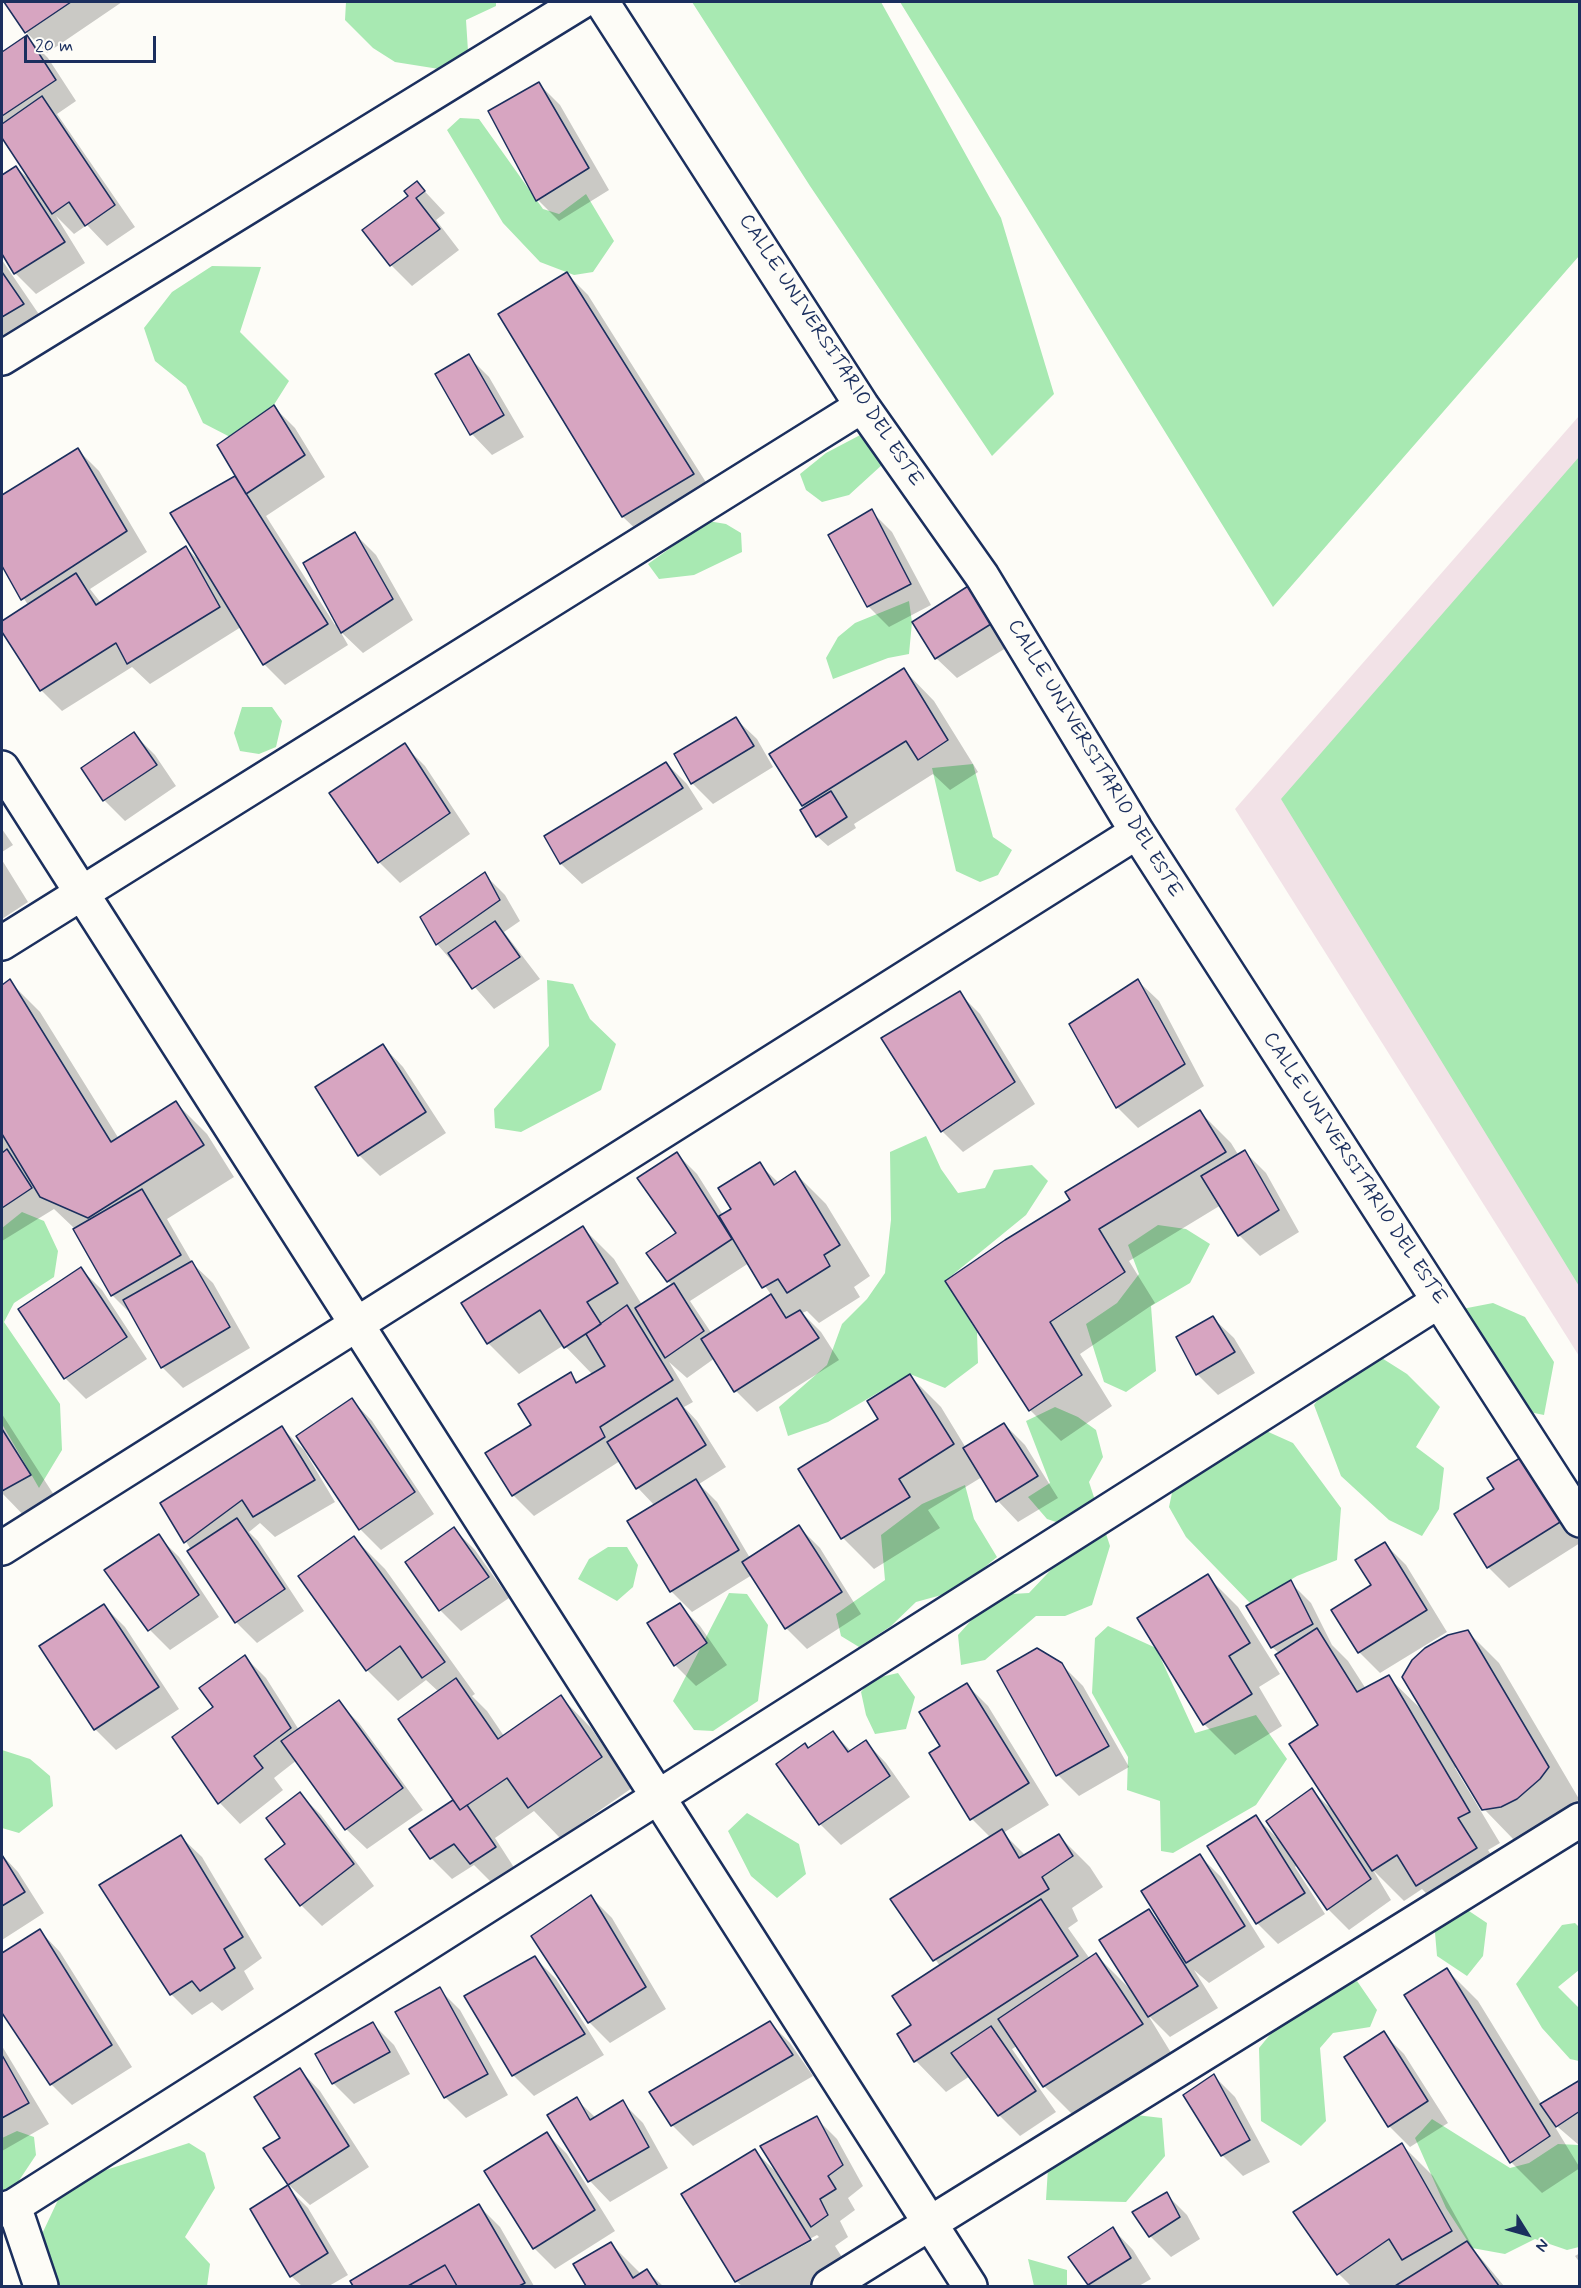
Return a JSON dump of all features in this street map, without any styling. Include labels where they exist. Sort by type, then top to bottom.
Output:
[{"type":"street","points":[[2,358],[581,2]]},
{"type":"street","name":"CALLE UNIVERSITARIO DEL ESTE","points":[[602,2],[862,406],[982,576],[1137,832],[1580,1520]]},
{"type":"street","points":[[2,943],[862,406]]},
{"type":"street","points":[[2,768],[970,2286]]},
{"type":"street","points":[[2,1548],[1137,832]]},
{"type":"street","points":[[41,2286],[8,2208],[1439,1301]]},
{"type":"street","points":[[829,2286],[1580,1820]]},
{"type":"shaded area","points":[[1579,416],[1579,1356],[1235,809]]},
{"type":"green space","points":[[346,2],[496,2],[496,6],[466,20],[468,51],[439,69],[395,62],[373,48],[345,20]]},
{"type":"green space","points":[[692,2],[881,2],[1001,218],[1054,394],[992,456],[810,186]]},
{"type":"green space","points":[[900,2],[1579,2],[1579,256],[1273,607]]},
{"type":"green space","points":[[460,118],[479,119],[543,209],[559,214],[586,194],[614,241],[593,272],[574,275],[540,262],[503,223],[447,130]]},
{"type":"green space","points":[[212,266],[261,267],[240,332],[289,381],[270,411],[234,439],[203,423],[186,386],[155,361],[144,328],[172,292]]},
{"type":"green space","points":[[864,433],[883,464],[849,495],[822,502],[806,490],[800,474],[826,453]]},
{"type":"green space","points":[[1579,457],[1579,1286],[1281,799]]},
{"type":"green space","points":[[708,521],[726,524],[741,533],[742,552],[694,575],[659,579],[648,564]]},
{"type":"green space","points":[[909,601],[912,622],[909,654],[888,658],[833,679],[826,658],[838,637],[855,623]]},
{"type":"green space","points":[[242,707],[272,707],[282,721],[276,747],[259,754],[240,751],[234,733]]},
{"type":"green space","points":[[973,764],[993,837],[1012,850],[998,875],[980,882],[956,871],[932,768]]},
{"type":"green space","points":[[547,980],[573,984],[590,1019],[616,1044],[601,1090],[521,1132],[495,1128],[494,1109],[549,1046]]},
{"type":"green space","points":[[926,1136],[941,1169],[958,1193],[985,1188],[994,1170],[1032,1165],[1048,1181],[1026,1215],[945,1281],[977,1332],[978,1363],[945,1388],[910,1374],[828,1422],[788,1436],[779,1407],[827,1365],[842,1324],[867,1299],[885,1273],[891,1220],[890,1152]]},
{"type":"green space","points":[[22,1212],[44,1221],[58,1251],[54,1277],[14,1303],[4,1322],[60,1404],[62,1450],[39,1488],[2,1424],[2,1228]]},
{"type":"green space","points":[[1158,1225],[1186,1229],[1210,1244],[1190,1283],[1151,1306],[1156,1371],[1126,1392],[1104,1382],[1086,1324],[1117,1303],[1139,1274],[1128,1245]]},
{"type":"green space","points":[[1493,1303],[1525,1317],[1554,1362],[1544,1415],[1505,1407],[1457,1310]]},
{"type":"green space","points":[[1377,1355],[1407,1374],[1440,1407],[1416,1447],[1444,1468],[1439,1509],[1422,1536],[1389,1520],[1341,1476],[1314,1405],[1329,1384]]},
{"type":"green space","points":[[1055,1407],[1078,1417],[1096,1430],[1103,1457],[1089,1482],[1110,1546],[1092,1605],[1065,1616],[1036,1616],[985,1660],[961,1665],[958,1635],[994,1595],[1029,1593],[1063,1557],[1068,1526],[1047,1519],[1028,1497],[1050,1483],[1026,1421]]},
{"type":"green space","points":[[1264,1430],[1293,1443],[1341,1508],[1337,1560],[1297,1576],[1251,1604],[1186,1537],[1169,1507],[1180,1455]]},
{"type":"green space","points":[[965,1485],[974,1519],[997,1557],[956,1591],[916,1602],[891,1626],[859,1647],[841,1636],[836,1614],[885,1580],[881,1535],[922,1504]]},
{"type":"green space","points":[[608,1547],[627,1547],[638,1565],[633,1587],[617,1601],[578,1579],[589,1559]]},
{"type":"green space","points":[[729,1593],[747,1594],[768,1625],[758,1701],[713,1731],[694,1730],[673,1701]]},
{"type":"green space","points":[[1108,1626],[1156,1648],[1195,1733],[1256,1715],[1287,1759],[1256,1805],[1173,1853],[1161,1851],[1160,1801],[1127,1790],[1128,1757],[1092,1693],[1095,1638]]},
{"type":"green space","points":[[898,1673],[915,1697],[906,1729],[875,1734],[866,1715],[861,1692],[872,1679]]},
{"type":"green space","points":[[2,1750],[30,1759],[50,1776],[53,1806],[19,1833],[2,1828]]},
{"type":"green space","points":[[747,1813],[799,1844],[806,1874],[777,1898],[751,1876],[728,1831]]},
{"type":"green space","points":[[1466,1909],[1487,1923],[1483,1956],[1467,1976],[1437,1956],[1434,1921]]},
{"type":"green space","points":[[1575,1923],[1579,1927],[1579,1970],[1558,1987],[1579,2008],[1579,2061],[1570,2059],[1542,2028],[1516,1984],[1562,1925]]},
{"type":"green space","points":[[1357,1981],[1377,2010],[1370,2027],[1333,2033],[1320,2048],[1326,2121],[1301,2146],[1261,2121],[1259,2048],[1292,2008]]},
{"type":"green space","points":[[1110,2112],[1162,2118],[1165,2156],[1126,2202],[1046,2200],[1049,2152]]},
{"type":"green space","points":[[1432,2119],[1510,2168],[1529,2163],[1558,2144],[1579,2145],[1579,2247],[1567,2250],[1535,2239],[1505,2254],[1472,2248],[1446,2208],[1415,2138]]},
{"type":"green space","points":[[17,2131],[34,2137],[36,2155],[14,2188],[2,2193],[2,2138]]},
{"type":"green space","points":[[189,2143],[205,2153],[215,2188],[185,2237],[210,2264],[207,2286],[51,2286],[42,2234],[66,2183]]},
{"type":"green space","points":[[1028,2259],[1067,2270],[1067,2286],[1034,2286]]},
{"type":"building","points":[[4,2],[71,2],[25,33]]},
{"type":"building","points":[[27,35],[56,80],[2,116],[2,52]]},
{"type":"building","points":[[539,82],[589,168],[536,201],[488,111]]},
{"type":"building","points":[[42,96],[115,205],[85,226],[69,202],[52,214],[2,138],[2,124]]},
{"type":"building","points":[[16,166],[65,242],[14,274],[2,254],[2,175]]},
{"type":"building","points":[[417,181],[425,191],[416,198],[440,229],[390,266],[362,230],[408,196],[404,191]]},
{"type":"building","points":[[2,272],[24,304],[2,317]]},
{"type":"building","points":[[567,272],[694,474],[622,517],[498,314]]},
{"type":"building","points":[[469,354],[504,415],[470,435],[435,374]]},
{"type":"building","points":[[274,405],[305,455],[246,494],[217,445]]},
{"type":"building","points":[[78,448],[127,531],[21,600],[2,566],[2,495]]},
{"type":"building","points":[[235,476],[328,624],[263,665],[170,513]]},
{"type":"building","points":[[872,509],[911,584],[867,607],[828,535]]},
{"type":"building","points":[[355,532],[393,599],[341,633],[303,563]]},
{"type":"building","points":[[186,546],[220,607],[127,664],[116,643],[40,691],[2,632],[2,621],[76,573],[96,605]]},
{"type":"building","points":[[976,581],[999,619],[935,659],[912,622]]},
{"type":"building","points":[[904,668],[948,740],[918,760],[906,741],[802,806],[769,754]]},
{"type":"building","points":[[736,717],[754,746],[691,784],[674,754]]},
{"type":"building","points":[[134,732],[157,765],[103,801],[81,768]]},
{"type":"building","points":[[405,743],[450,813],[378,863],[329,793]]},
{"type":"building","points":[[666,762],[683,788],[560,864],[544,836]]},
{"type":"building","points":[[831,791],[847,817],[816,837],[800,810]]},
{"type":"building","points":[[485,872],[500,900],[436,945],[420,917]]},
{"type":"building","points":[[495,921],[520,957],[472,989],[448,953]]},
{"type":"building","points":[[10,979],[111,1142],[176,1101],[204,1145],[88,1218],[40,1197],[2,1134],[2,985]]},
{"type":"building","points":[[1138,979],[1185,1064],[1116,1108],[1069,1024]]},
{"type":"building","points":[[960,991],[1015,1082],[941,1132],[881,1038]]},
{"type":"building","points":[[383,1044],[426,1112],[358,1156],[315,1087]]},
{"type":"building","points":[[1200,1110],[1226,1152],[1099,1229],[1125,1272],[1050,1322],[1082,1375],[1029,1411],[945,1281],[1070,1200],[1065,1192]]},
{"type":"building","points":[[7,1149],[32,1188],[2,1208],[2,1153]]},
{"type":"building","points":[[1245,1150],[1279,1210],[1238,1236],[1201,1176]]},
{"type":"building","points":[[677,1152],[732,1239],[667,1282],[646,1253],[676,1233],[637,1178]]},
{"type":"building","points":[[760,1162],[774,1185],[795,1171],[840,1245],[824,1255],[830,1266],[787,1293],[778,1279],[762,1288],[719,1216],[731,1209],[718,1188]]},
{"type":"building","points":[[142,1189],[181,1255],[111,1296],[73,1229]]},
{"type":"building","points":[[583,1226],[618,1283],[587,1302],[601,1324],[564,1348],[540,1310],[487,1344],[461,1303]]},
{"type":"building","points":[[192,1261],[230,1327],[161,1368],[123,1300]]},
{"type":"building","points":[[81,1267],[127,1337],[64,1379],[18,1309]]},
{"type":"building","points":[[674,1283],[704,1331],[665,1358],[635,1308]]},
{"type":"building","points":[[771,1294],[786,1318],[800,1310],[819,1338],[734,1392],[701,1339]]},
{"type":"building","points":[[627,1305],[673,1380],[600,1427],[605,1437],[512,1496],[485,1453],[531,1425],[518,1404],[571,1372],[576,1383],[605,1366],[586,1334]]},
{"type":"building","points":[[1213,1316],[1235,1352],[1196,1375],[1176,1337]]},
{"type":"building","points":[[910,1374],[954,1444],[899,1479],[910,1497],[841,1539],[798,1469],[878,1419],[867,1401]]},
{"type":"building","points":[[352,1398],[415,1492],[359,1530],[296,1436]]},
{"type":"building","points":[[677,1398],[706,1445],[636,1489],[607,1442]]},
{"type":"building","points":[[1004,1423],[1038,1476],[996,1502],[963,1448]]},
{"type":"building","points":[[282,1426],[315,1480],[253,1517],[242,1500],[184,1543],[160,1503]]},
{"type":"building","points":[[2,1429],[31,1475],[2,1491]]},
{"type":"building","points":[[1525,1455],[1565,1519],[1487,1568],[1454,1514],[1494,1489],[1487,1478]]},
{"type":"building","points":[[696,1479],[739,1550],[670,1592],[627,1521]]},
{"type":"building","points":[[237,1518],[285,1589],[235,1623],[187,1551]]},
{"type":"building","points":[[799,1525],[842,1592],[785,1629],[742,1562]]},
{"type":"building","points":[[454,1527],[489,1577],[439,1611],[405,1562]]},
{"type":"building","points":[[159,1534],[199,1595],[148,1631],[104,1570]]},
{"type":"building","points":[[354,1536],[445,1662],[422,1678],[400,1646],[366,1671],[298,1576]]},
{"type":"building","points":[[1385,1542],[1427,1610],[1358,1653],[1331,1610],[1371,1585],[1355,1560]]},
{"type":"building","points":[[1208,1574],[1250,1643],[1229,1656],[1252,1694],[1203,1725],[1137,1618]]},
{"type":"building","points":[[1291,1580],[1313,1624],[1271,1648],[1246,1606]]},
{"type":"building","points":[[680,1603],[707,1643],[674,1666],[647,1623]]},
{"type":"building","points":[[104,1604],[159,1687],[94,1730],[39,1646]]},
{"type":"building","points":[[1317,1628],[1357,1692],[1389,1675],[1470,1812],[1458,1818],[1477,1848],[1416,1886],[1397,1855],[1372,1871],[1289,1744],[1318,1725],[1275,1655]]},
{"type":"building","points":[[1468,1630],[1549,1767],[1540,1779],[1517,1799],[1501,1807],[1482,1810],[1402,1677],[1412,1660],[1425,1648],[1448,1635]]},
{"type":"building","points":[[1037,1648],[1062,1663],[1109,1746],[1056,1776],[997,1671]]},
{"type":"building","points":[[245,1655],[291,1728],[254,1756],[263,1768],[218,1804],[172,1737],[213,1707],[199,1688]]},
{"type":"building","points":[[456,1678],[498,1739],[561,1695],[602,1757],[528,1808],[507,1778],[460,1810],[398,1719]]},
{"type":"building","points":[[967,1683],[1029,1783],[970,1820],[929,1753],[940,1746],[919,1712]]},
{"type":"building","points":[[339,1700],[403,1788],[345,1830],[281,1741]]},
{"type":"building","points":[[833,1731],[848,1752],[866,1740],[890,1776],[819,1825],[776,1764],[805,1743],[808,1748]]},
{"type":"building","points":[[1312,1788],[1371,1879],[1327,1910],[1266,1821]]},
{"type":"building","points":[[300,1792],[354,1864],[300,1906],[265,1859],[285,1844],[266,1818]]},
{"type":"building","points":[[453,1800],[460,1810],[467,1805],[496,1847],[470,1864],[454,1844],[430,1859],[409,1829]]},
{"type":"building","points":[[1256,1815],[1305,1893],[1256,1924],[1207,1846]]},
{"type":"building","points":[[1002,1829],[1019,1858],[1059,1834],[1073,1856],[1042,1877],[1049,1889],[933,1961],[890,1899]]},
{"type":"building","points":[[181,1835],[243,1937],[224,1949],[235,1968],[200,1991],[192,1981],[170,1995],[99,1885]]},
{"type":"building","points":[[1200,1854],[1245,1926],[1186,1963],[1141,1891]]},
{"type":"building","points":[[2,1855],[25,1892],[2,1906]]},
{"type":"building","points":[[591,1895],[646,1987],[588,2023],[531,1936]]},
{"type":"building","points":[[1041,1899],[1078,1956],[914,2062],[897,2034],[911,2025],[892,1996]]},
{"type":"building","points":[[1149,1909],[1198,1986],[1148,2017],[1099,1940]]},
{"type":"building","points":[[40,1929],[112,2045],[50,2085],[2,2013],[2,1953]]},
{"type":"building","points":[[1096,1953],[1143,2024],[1043,2087],[998,2019]]},
{"type":"building","points":[[535,1956],[585,2034],[512,2076],[464,1996]]},
{"type":"building","points":[[1447,1968],[1550,2136],[1510,2163],[1404,1995]]},
{"type":"building","points":[[440,1987],[488,2074],[444,2098],[395,2012]]},
{"type":"building","points":[[770,2021],[793,2055],[671,2126],[649,2092]]},
{"type":"building","points":[[373,2022],[390,2052],[332,2084],[315,2054]]},
{"type":"building","points":[[991,2026],[1036,2091],[998,2116],[951,2053]]},
{"type":"building","points":[[1384,2031],[1428,2101],[1388,2127],[1344,2057]]},
{"type":"building","points":[[2,2055],[29,2103],[2,2118]]},
{"type":"building","points":[[300,2068],[349,2146],[288,2185],[263,2148],[280,2138],[254,2097]]},
{"type":"building","points":[[1214,2074],[1250,2140],[1221,2156],[1183,2095]]},
{"type":"building","points":[[1580,2080],[1580,2111],[1556,2127],[1540,2104]]},
{"type":"building","points":[[577,2097],[590,2120],[623,2100],[649,2147],[588,2182],[547,2115]]},
{"type":"building","points":[[817,2116],[843,2165],[828,2176],[836,2189],[820,2199],[828,2215],[811,2227],[760,2146]]},
{"type":"building","points":[[547,2132],[595,2210],[533,2249],[484,2171]]},
{"type":"building","points":[[1402,2143],[1452,2231],[1402,2260],[1389,2239],[1337,2275],[1293,2212]]},
{"type":"building","points":[[755,2149],[811,2240],[735,2282],[681,2194]]},
{"type":"building","points":[[288,2185],[328,2253],[290,2277],[250,2209]]},
{"type":"building","points":[[1167,2192],[1180,2217],[1149,2237],[1132,2212]]},
{"type":"building","points":[[479,2204],[525,2283],[519,2286],[457,2286],[445,2265],[408,2286],[353,2286],[350,2281]]},
{"type":"building","points":[[1113,2227],[1131,2258],[1088,2285],[1068,2257]]},
{"type":"building","points":[[1467,2241],[1499,2286],[1395,2286]]},
{"type":"building","points":[[611,2242],[633,2278],[647,2269],[658,2286],[586,2286],[573,2264]]},
{"type":"building","points":[[445,2265],[457,2286],[408,2286]]}]
